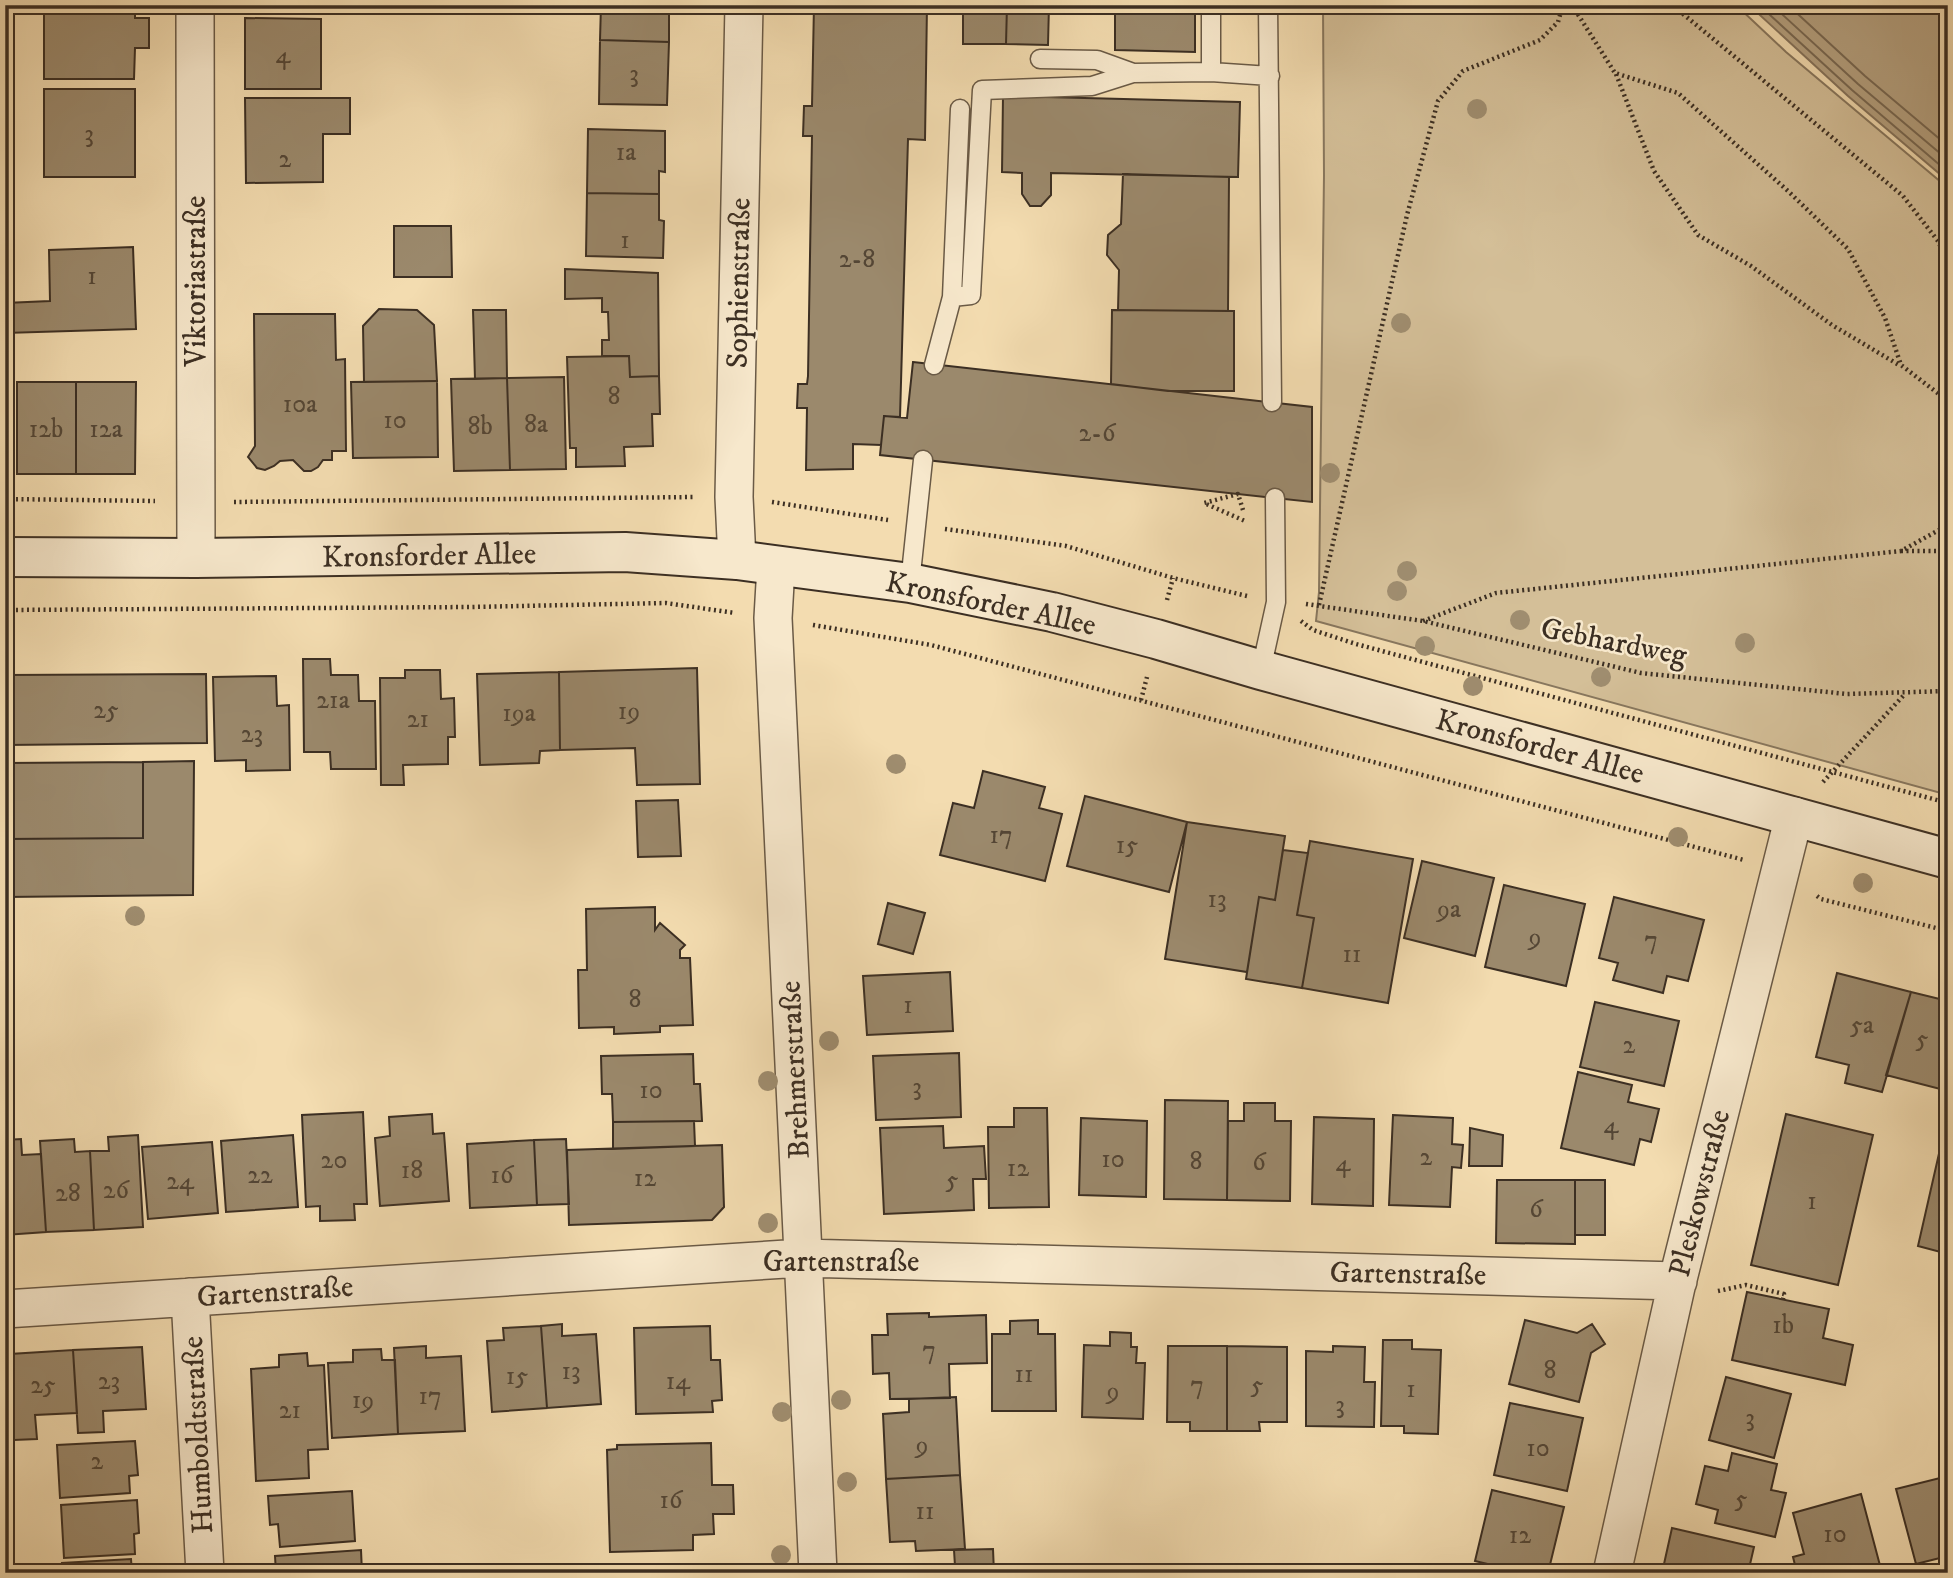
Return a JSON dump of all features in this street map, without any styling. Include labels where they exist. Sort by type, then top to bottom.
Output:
[{"type":"main road","name":"Kronsforder Allee","points":[[5,557],[197,558],[625,552],[737,560],[910,583],[1052,612],[1156,639],[1948,859]]},
{"type":"street","name":"Viktoriastraße","points":[[195,5],[197,558]]},
{"type":"street","name":"Sophienstraße","points":[[737,560],[734,497],[744,5]]},
{"type":"street","name":"Brehmerstraße","points":[[776,566],[773,618],[818,1573]]},
{"type":"street","name":"Pleskowstraße","points":[[1612,1573],[1678,1280],[1794,816]]},
{"type":"street","name":"Gartenstraße","points":[[5,1309],[802,1258],[1678,1280]]},
{"type":"street","name":"Humboldtstraße","points":[[190,1297],[205,1573]]},
{"type":"lane","points":[[1211,5],[1211,72]]},
{"type":"lane","points":[[1268,5],[1272,402]]},
{"type":"lane","points":[[1040,59],[1097,60],[1133,73]]},
{"type":"lane","points":[[952,297],[971,295],[982,90],[1092,86],[1133,73],[1211,72],[1270,76]]},
{"type":"lane","points":[[934,365],[952,297],[960,109]]},
{"type":"lane","points":[[910,583],[923,460]]},
{"type":"lane","points":[[1261,670],[1276,603],[1275,498]]},
{"type":"path","points":[[1319,605],[1407,215],[1438,101],[1463,71],[1541,40],[1558,22],[1563,5]]},
{"type":"path","points":[[1572,5],[1615,73],[1654,171],[1698,235],[1751,266],[1832,325],[1901,365],[1948,401]]},
{"type":"path","points":[[1663,5],[1677,9],[1903,195],[1938,241],[1948,263]]},
{"type":"path","points":[[1615,73],[1678,93],[1788,191],[1848,249],[1885,318],[1901,365]]},
{"type":"path","points":[[1238,494],[1204,503],[1276,534]]},
{"type":"path","points":[[1900,551],[1948,525]]},
{"type":"path","points":[[1423,621],[1496,593],[1900,551],[1948,551]]},
{"type":"path","points":[[5,610],[666,603],[773,618],[931,645],[1780,870],[1821,899],[1948,931]]},
{"type":"path","points":[[1276,603],[1313,630],[1356,644],[1948,803]]},
{"type":"path","name":"Gebhardweg","points":[[1276,603],[1319,605],[1423,621],[1641,673],[1847,694],[1948,691]]},
{"type":"path","points":[[1794,816],[1832,771],[1906,694]]},
{"type":"path","points":[[1714,1291],[1746,1286],[1784,1294],[1783,1299]]},
{"type":"shaded area","points":[[1323,5],[1736,5],[1786,52],[1948,188],[1948,795],[1316,621],[1319,592],[1324,175]]},
{"type":"water","points":[[1749,5],[1948,5],[1948,181],[1848,96]]},
{"type":"building","points":[[44,5],[135,5],[135,18],[149,18],[149,48],[135,48],[134,79],[44,79]]},
{"type":"building","points":[[246,5],[321,5],[321,10],[246,10]]},
{"type":"building","points":[[601,5],[669,5],[669,42],[600,40]]},
{"type":"building","points":[[814,5],[927,5],[925,140],[908,139],[900,417],[884,416],[881,445],[853,444],[853,469],[806,470],[807,408],[797,408],[798,384],[807,384],[808,376],[812,136],[803,136],[804,106],[812,106]]},
{"type":"building","points":[[963,5],[1007,5],[1006,44],[963,44]]},
{"type":"building","points":[[1007,5],[1049,5],[1048,45],[1006,44]]},
{"type":"building","points":[[1122,5],[1182,5],[1181,13],[1122,13]]},
{"type":"building","points":[[1115,13],[1195,14],[1195,52],[1115,50]]},
{"type":"building","points":[[245,18],[321,19],[321,89],[245,89]]},
{"type":"building","points":[[600,40],[669,42],[667,105],[599,104]]},
{"type":"building","points":[[44,89],[135,89],[135,177],[44,177]]},
{"type":"building","points":[[1003,96],[1240,102],[1238,177],[1051,173],[1051,195],[1041,206],[1030,206],[1022,194],[1022,173],[1002,172]]},
{"type":"building","points":[[245,98],[350,98],[350,134],[323,134],[323,182],[246,183]]},
{"type":"building","points":[[588,129],[665,131],[665,172],[659,171],[659,194],[587,193]]},
{"type":"building","points":[[1123,174],[1229,177],[1228,311],[1118,310],[1119,270],[1107,255],[1108,235],[1121,224]]},
{"type":"building","points":[[587,193],[659,194],[659,220],[664,221],[663,258],[586,256]]},
{"type":"building","points":[[394,226],[451,226],[452,277],[394,277]]},
{"type":"building","points":[[133,247],[136,329],[5,333],[5,303],[50,301],[49,250]]},
{"type":"building","points":[[565,269],[658,273],[659,376],[630,377],[629,356],[602,356],[602,340],[609,340],[608,312],[602,312],[602,298],[565,299]]},
{"type":"building","points":[[379,309],[417,310],[434,325],[437,381],[364,382],[363,326]]},
{"type":"building","points":[[473,310],[506,310],[507,378],[475,379]]},
{"type":"building","points":[[1112,310],[1234,311],[1234,391],[1168,391],[1111,384]]},
{"type":"building","points":[[254,314],[335,314],[336,360],[345,359],[346,451],[332,451],[332,460],[323,460],[311,471],[304,471],[293,460],[280,461],[265,470],[257,468],[248,457],[255,446]]},
{"type":"building","points":[[629,356],[630,377],[659,376],[660,414],[652,414],[653,446],[624,447],[625,466],[576,467],[576,448],[570,448],[567,357]]},
{"type":"building","points":[[913,362],[1312,407],[1312,502],[880,455],[884,416],[907,418]]},
{"type":"building","points":[[564,377],[566,469],[510,470],[507,378]]},
{"type":"building","points":[[507,378],[510,470],[454,471],[451,379]]},
{"type":"building","points":[[437,381],[438,457],[353,458],[351,382]]},
{"type":"building","points":[[17,382],[76,382],[76,474],[17,474]]},
{"type":"building","points":[[76,382],[136,382],[135,474],[76,474]]},
{"type":"building","points":[[303,659],[330,659],[331,675],[358,675],[359,701],[375,701],[376,769],[331,769],[330,752],[304,752]]},
{"type":"building","points":[[697,668],[700,784],[637,785],[635,748],[560,750],[559,672]]},
{"type":"building","points":[[405,670],[440,670],[441,699],[454,698],[455,737],[448,737],[448,764],[403,765],[404,785],[381,785],[380,678],[405,678]]},
{"type":"building","points":[[559,672],[560,750],[540,751],[539,763],[480,765],[477,674]]},
{"type":"building","points":[[206,674],[207,743],[5,745],[5,675]]},
{"type":"building","points":[[276,676],[277,706],[289,705],[290,770],[246,771],[246,760],[215,761],[213,677]]},
{"type":"building","points":[[194,761],[193,895],[5,897],[5,839],[143,838],[143,762]]},
{"type":"building","points":[[143,762],[143,838],[5,839],[5,763]]},
{"type":"building","points":[[983,771],[1045,787],[1039,808],[1062,814],[1045,881],[940,855],[953,803],[974,808]]},
{"type":"building","points":[[1085,796],[1187,822],[1169,892],[1067,866]]},
{"type":"building","points":[[678,800],[681,856],[638,857],[636,801]]},
{"type":"building","points":[[1187,822],[1285,836],[1275,900],[1259,897],[1247,972],[1165,959]]},
{"type":"building","points":[[1310,841],[1413,859],[1388,1003],[1302,988],[1314,918],[1297,915]]},
{"type":"building","points":[[1283,850],[1308,853],[1297,915],[1314,918],[1302,988],[1246,979],[1259,897],[1275,900]]},
{"type":"building","points":[[1422,861],[1494,878],[1475,956],[1404,938]]},
{"type":"building","points":[[1504,885],[1585,904],[1566,986],[1485,967]]},
{"type":"building","points":[[1614,897],[1704,920],[1688,981],[1667,976],[1663,993],[1613,980],[1618,963],[1599,958]]},
{"type":"building","points":[[888,903],[925,913],[913,954],[878,944]]},
{"type":"building","points":[[655,907],[655,930],[660,923],[685,945],[680,950],[680,958],[690,958],[693,1025],[660,1026],[660,1032],[614,1034],[614,1027],[579,1028],[578,970],[587,970],[586,909]]},
{"type":"building","points":[[950,972],[953,1031],[867,1035],[863,976]]},
{"type":"building","points":[[1837,973],[1911,992],[1882,1092],[1845,1083],[1849,1065],[1816,1057]]},
{"type":"building","points":[[1911,992],[1948,1001],[1948,1091],[1886,1075]]},
{"type":"building","points":[[1595,1002],[1679,1021],[1664,1086],[1580,1067]]},
{"type":"building","points":[[959,1053],[961,1117],[876,1120],[873,1056]]},
{"type":"building","points":[[693,1054],[694,1084],[700,1084],[702,1121],[613,1122],[612,1094],[602,1094],[601,1056]]},
{"type":"building","points":[[1578,1072],[1632,1085],[1628,1102],[1659,1109],[1651,1142],[1640,1139],[1634,1165],[1561,1148]]},
{"type":"building","points":[[1165,1100],[1228,1101],[1227,1200],[1164,1199]]},
{"type":"building","points":[[1244,1103],[1275,1103],[1275,1121],[1291,1121],[1290,1201],[1227,1200],[1228,1121],[1244,1121]]},
{"type":"building","points":[[1014,1108],[1047,1108],[1049,1207],[989,1208],[988,1127],[1014,1127]]},
{"type":"building","points":[[363,1112],[367,1204],[354,1204],[355,1220],[320,1221],[320,1206],[306,1207],[302,1115]]},
{"type":"building","points":[[432,1114],[433,1134],[444,1133],[449,1201],[380,1206],[375,1138],[390,1136],[389,1117]]},
{"type":"building","points":[[1786,1114],[1873,1135],[1838,1285],[1751,1265]]},
{"type":"building","points":[[1393,1115],[1453,1118],[1452,1144],[1463,1145],[1461,1168],[1452,1167],[1450,1207],[1389,1205]]},
{"type":"building","points":[[1314,1117],[1374,1119],[1373,1206],[1312,1204]]},
{"type":"building","points":[[1081,1118],[1147,1121],[1146,1197],[1079,1195]]},
{"type":"building","points":[[694,1121],[695,1146],[613,1149],[613,1122]]},
{"type":"building","points":[[943,1126],[944,1148],[984,1146],[986,1179],[973,1179],[974,1210],[884,1214],[880,1128]]},
{"type":"building","points":[[1470,1128],[1503,1135],[1502,1166],[1469,1166]]},
{"type":"building","points":[[138,1135],[143,1227],[94,1230],[90,1151],[109,1151],[108,1137]]},
{"type":"building","points":[[293,1135],[298,1207],[226,1212],[221,1141]]},
{"type":"building","points":[[1943,1136],[1948,1137],[1948,1254],[1918,1246]]},
{"type":"building","points":[[21,1139],[22,1155],[41,1154],[46,1232],[5,1235],[5,1140]]},
{"type":"building","points":[[74,1139],[75,1152],[90,1151],[94,1230],[46,1232],[40,1141]]},
{"type":"building","points":[[566,1139],[569,1204],[537,1205],[534,1140]]},
{"type":"building","points":[[534,1140],[537,1205],[470,1208],[467,1144]]},
{"type":"building","points":[[212,1142],[218,1213],[148,1219],[142,1147]]},
{"type":"building","points":[[722,1145],[724,1207],[712,1220],[569,1225],[567,1150]]},
{"type":"building","points":[[1497,1180],[1575,1180],[1575,1244],[1496,1243]]},
{"type":"building","points":[[1575,1180],[1605,1180],[1605,1235],[1575,1235]]},
{"type":"building","points":[[1747,1292],[1829,1309],[1823,1338],[1853,1345],[1845,1385],[1732,1360]]},
{"type":"building","points":[[929,1313],[929,1317],[986,1315],[987,1363],[949,1364],[950,1398],[890,1399],[889,1373],[873,1374],[872,1335],[888,1335],[887,1314]]},
{"type":"building","points":[[1038,1320],[1038,1334],[1055,1334],[1056,1411],[992,1411],[992,1334],[1010,1334],[1010,1321]]},
{"type":"building","points":[[1525,1320],[1577,1333],[1592,1324],[1605,1344],[1591,1353],[1579,1402],[1509,1384]]},
{"type":"building","points":[[562,1324],[562,1336],[596,1334],[601,1404],[547,1408],[541,1326]]},
{"type":"building","points":[[541,1326],[547,1408],[492,1412],[487,1341],[504,1340],[503,1328]]},
{"type":"building","points":[[710,1326],[711,1360],[720,1360],[722,1400],[712,1401],[713,1412],[636,1414],[634,1328]]},
{"type":"building","points":[[1110,1332],[1131,1333],[1131,1347],[1137,1347],[1136,1363],[1145,1363],[1143,1419],[1082,1417],[1084,1345],[1110,1346]]},
{"type":"building","points":[[1383,1340],[1412,1340],[1412,1349],[1441,1350],[1438,1434],[1404,1433],[1404,1426],[1381,1426]]},
{"type":"building","points":[[426,1346],[426,1358],[461,1356],[465,1431],[398,1434],[394,1348]]},
{"type":"building","points":[[1168,1346],[1227,1346],[1227,1431],[1190,1431],[1190,1422],[1167,1422]]},
{"type":"building","points":[[1227,1346],[1287,1347],[1287,1422],[1259,1422],[1260,1431],[1227,1431]]},
{"type":"building","points":[[1333,1346],[1365,1347],[1364,1382],[1375,1382],[1374,1427],[1306,1426],[1306,1351],[1333,1352]]},
{"type":"building","points":[[142,1347],[146,1409],[103,1411],[104,1432],[78,1433],[73,1350]]},
{"type":"building","points":[[381,1349],[382,1360],[395,1360],[398,1434],[332,1438],[328,1363],[353,1362],[353,1350]]},
{"type":"building","points":[[73,1350],[77,1413],[35,1415],[37,1439],[14,1440],[10,1354]]},
{"type":"building","points":[[307,1353],[308,1366],[324,1365],[328,1449],[308,1450],[309,1478],[256,1481],[251,1369],[279,1367],[279,1355]]},
{"type":"building","points":[[1726,1377],[1791,1394],[1774,1458],[1709,1440]]},
{"type":"building","points":[[956,1397],[960,1475],[886,1479],[883,1414],[909,1412],[909,1399]]},
{"type":"building","points":[[1510,1403],[1583,1418],[1567,1491],[1494,1475]]},
{"type":"building","points":[[135,1441],[138,1475],[129,1476],[130,1493],[60,1498],[57,1445]]},
{"type":"building","points":[[711,1443],[712,1485],[733,1485],[734,1514],[713,1514],[714,1534],[693,1535],[693,1550],[610,1552],[607,1450],[617,1449],[617,1445]]},
{"type":"building","points":[[1732,1453],[1777,1464],[1771,1490],[1786,1493],[1775,1537],[1715,1523],[1718,1510],[1696,1504],[1705,1466],[1728,1471]]},
{"type":"building","points":[[960,1475],[965,1549],[916,1551],[915,1541],[890,1542],[886,1479]]},
{"type":"building","points":[[1948,1476],[1948,1556],[1916,1564],[1896,1489]]},
{"type":"building","points":[[1492,1490],[1564,1507],[1548,1573],[1526,1573],[1475,1561]]},
{"type":"building","points":[[352,1491],[355,1541],[280,1547],[278,1524],[270,1525],[268,1496]]},
{"type":"building","points":[[1861,1494],[1882,1573],[1797,1573],[1793,1557],[1804,1554],[1793,1513]]},
{"type":"building","points":[[137,1500],[139,1533],[134,1534],[135,1554],[64,1558],[61,1505]]},
{"type":"building","points":[[1672,1528],[1754,1547],[1748,1573],[1662,1573]]},
{"type":"building","points":[[993,1549],[994,1573],[883,1573],[896,1572],[896,1567],[955,1566],[954,1550]]},
{"type":"building","points":[[361,1550],[362,1573],[276,1573],[275,1556]]},
{"type":"building","points":[[131,1559],[132,1573],[63,1573],[62,1563]]}]
